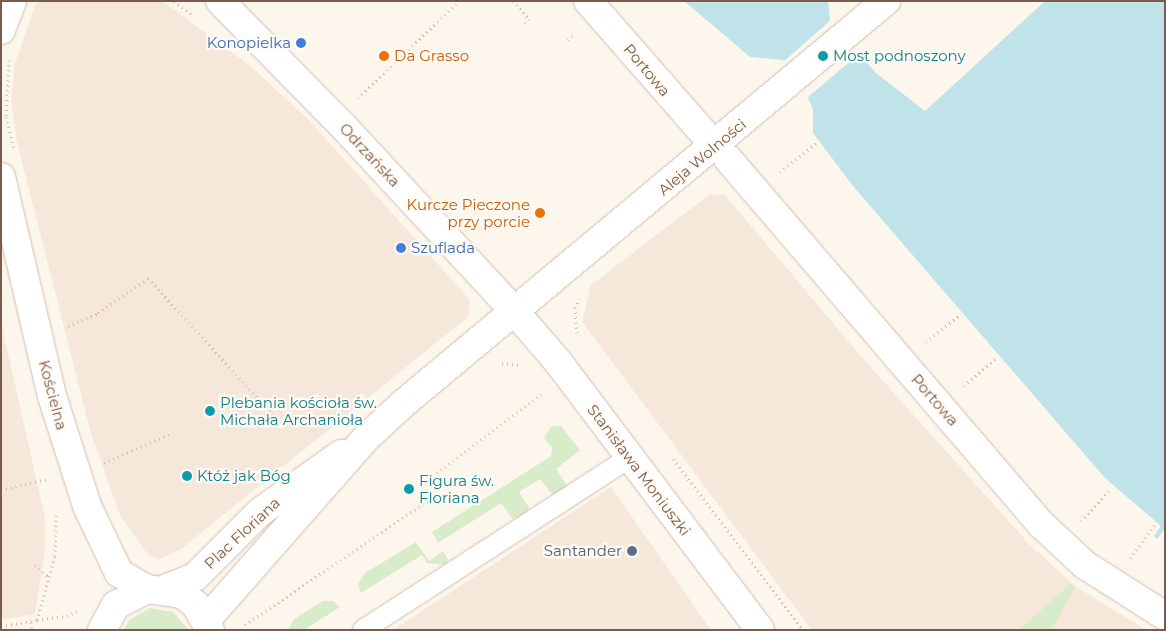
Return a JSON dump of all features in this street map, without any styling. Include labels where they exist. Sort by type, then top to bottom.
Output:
[{"type":"street","points":[[1,30],[12,1]]},
{"type":"street","name":"Odrzańska","points":[[220,1],[344,127],[516,312]]},
{"type":"street","name":"Portowa","points":[[588,1],[707,137]]},
{"type":"street","name":"Aleja Wolności","points":[[516,312],[791,84],[886,1]]},
{"type":"street","name":"Portowa","points":[[728,159],[1042,525],[1085,565],[1165,616]]},
{"type":"street","name":"Kościelna","points":[[8,166],[52,396],[87,506],[119,573],[156,589],[182,594],[209,625]]},
{"type":"street","name":"Plac Floriana","points":[[102,630],[116,605],[156,589],[195,577],[260,512],[366,438],[516,312]]},
{"type":"street","name":"Stanisława Moniuszki","points":[[516,312],[630,457],[760,630]]},
{"type":"street","name":"Plac Floriana","points":[[209,625],[366,438]]},
{"type":"lane","points":[[363,630],[630,457]]},
{"type":"path","points":[[174,1],[197,18]]},
{"type":"path","points":[[351,106],[460,1]]},
{"type":"path","points":[[513,1],[529,19],[522,26]]},
{"type":"path","points":[[8,166],[6,117],[10,56]]},
{"type":"path","points":[[772,179],[817,143]]},
{"type":"path","points":[[58,330],[98,313],[148,278],[274,417]]},
{"type":"path","points":[[579,336],[574,330],[575,308],[582,292]]},
{"type":"path","points":[[919,347],[960,314]]},
{"type":"path","points":[[958,392],[997,357]]},
{"type":"path","points":[[497,364],[522,367]]},
{"type":"path","points":[[540,388],[549,400]]},
{"type":"path","points":[[238,630],[438,494],[429,478],[543,392]]},
{"type":"path","points":[[101,464],[172,433]]},
{"type":"path","points":[[667,451],[803,630]]},
{"type":"path","points":[[45,470],[49,488]]},
{"type":"path","points":[[1,490],[47,479]]},
{"type":"path","points":[[1078,524],[1111,489]]},
{"type":"path","points":[[37,620],[55,556],[56,514],[54,505]]},
{"type":"path","points":[[56,514],[64,517]]},
{"type":"path","points":[[1127,562],[1155,524]]},
{"type":"path","points":[[35,565],[49,577]]},
{"type":"path","points":[[1,626],[67,616],[82,603]]},
{"type":"path","points":[[31,622],[32,630]]},
{"type":"shaded area","points":[[37,1],[162,1],[249,65],[309,120],[470,300],[468,317],[181,549],[160,559],[149,556],[120,516],[90,430],[16,138],[11,98],[15,63]]},
{"type":"shaded area","points":[[710,194],[725,195],[859,354],[1029,544],[1075,586],[1146,630],[812,630],[582,322],[591,285]]},
{"type":"shaded area","points":[[1,322],[45,518],[45,551],[35,614],[1,620]]},
{"type":"shaded area","points":[[611,487],[711,630],[393,630]]},
{"type":"green space","points":[[552,426],[561,426],[580,450],[556,469],[567,486],[564,491],[552,494],[540,479],[519,492],[529,507],[526,515],[512,518],[501,503],[438,543],[432,532],[551,456],[552,448],[544,438]]},
{"type":"green space","points":[[416,542],[429,561],[443,551],[448,559],[446,565],[427,563],[422,555],[361,593],[358,584],[365,573]]},
{"type":"green space","points":[[1070,584],[1075,588],[1051,630],[1019,630]]},
{"type":"green space","points":[[323,601],[333,601],[340,607],[304,630],[288,630],[294,619]]},
{"type":"green space","points":[[150,608],[173,612],[189,630],[123,630],[130,619]]},
{"type":"water","points":[[684,1],[828,1],[830,20],[876,73],[925,111],[1045,1],[1165,1],[1165,529],[1157,539],[1154,536],[1161,526],[1105,478],[853,186],[813,133],[813,109],[800,80],[783,60],[750,57]]},
{"type":"pier","name":"Most podnoszony","points":[[832,19],[861,52],[806,99],[798,81],[782,63]]},
{"type":"place","name":"Konopielka","points":[[301,43]]},
{"type":"place","name":"Da Grasso","points":[[384,56]]},
{"type":"place","name":"Most podnoszony","points":[[823,56]]},
{"type":"place","name":"Kurcze Pieczone przy porcie","points":[[540,213]]},
{"type":"place","name":"Szuflada","points":[[401,248]]},
{"type":"place","name":"Plebania kościoła św. Michała Archanioła","points":[[210,411]]},
{"type":"place","name":"Któż jak Bóg","points":[[187,476]]},
{"type":"place","name":"Figura św. Floriana","points":[[409,489]]},
{"type":"place","name":"Santander","points":[[632,551]]}]
